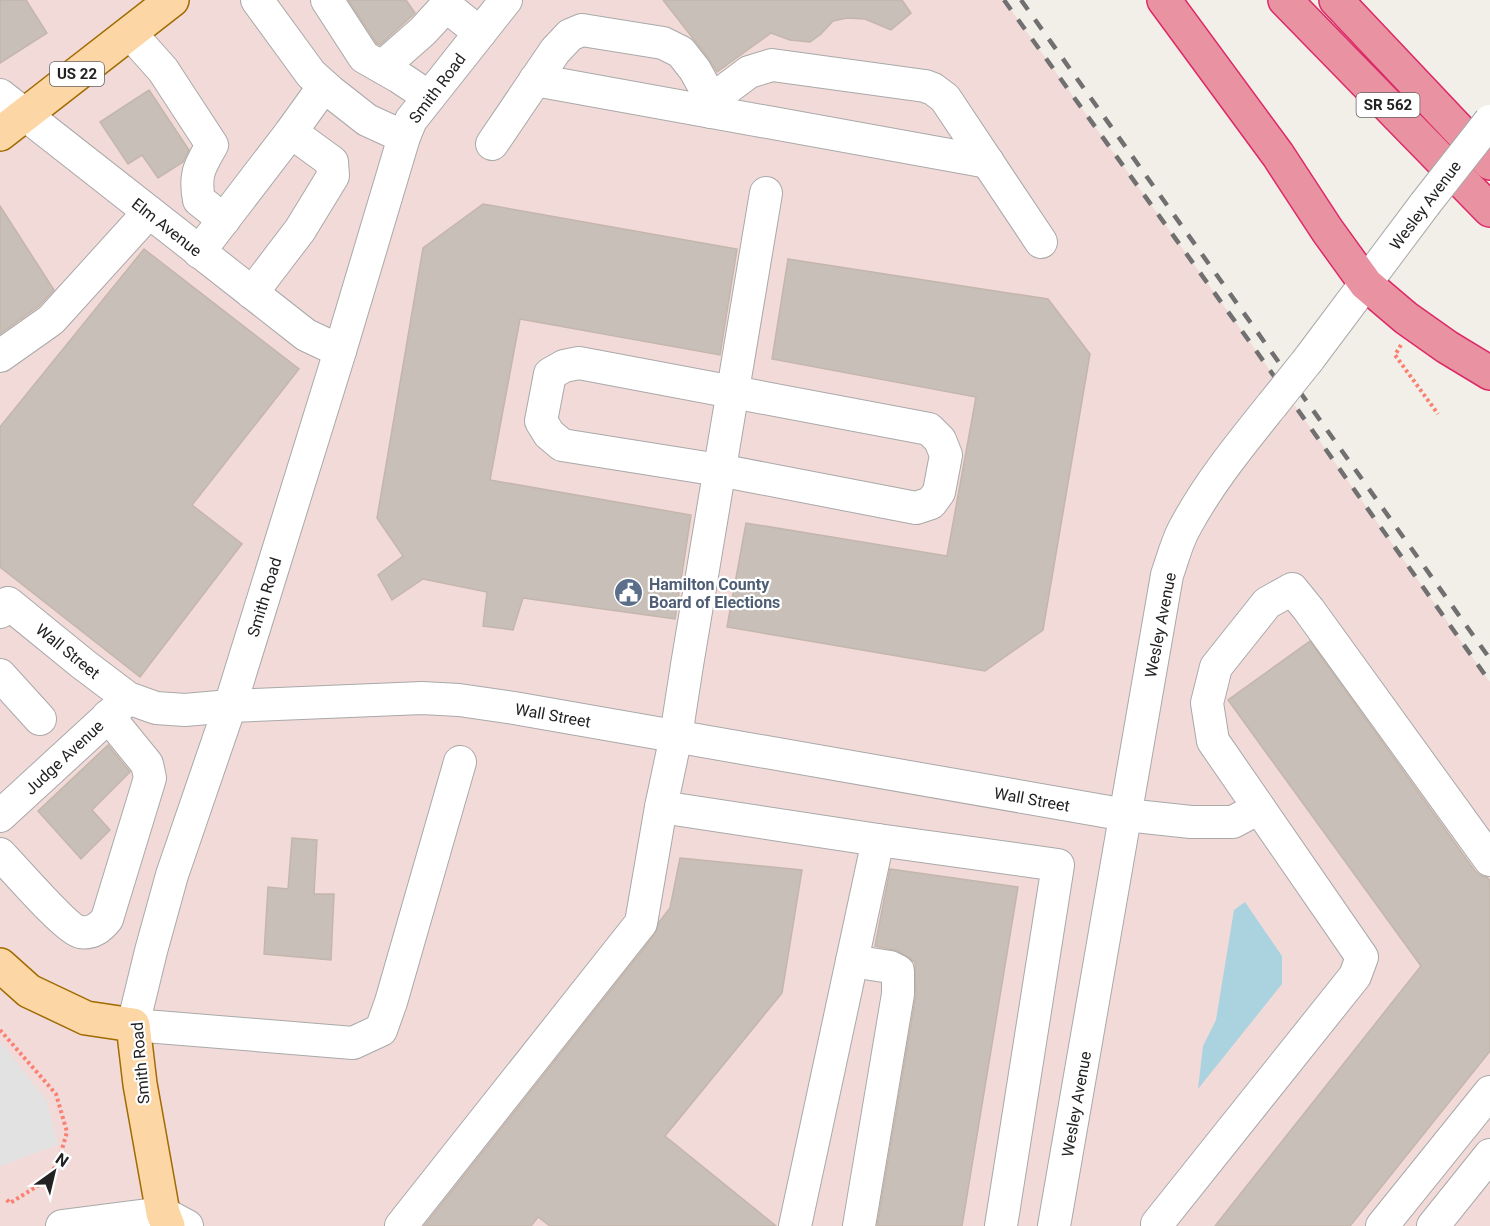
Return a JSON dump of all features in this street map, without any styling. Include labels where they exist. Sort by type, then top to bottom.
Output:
[{"type":"highway","points":[[1164,0],[1278,155],[1366,284],[1406,318],[1490,373]]},
{"type":"highway","name":"SR 562","points":[[1285,0],[1490,210]]},
{"type":"highway","name":"SR 562","points":[[1336,0],[1490,163]]},
{"type":"highway","points":[[1403,70],[1490,137]]},
{"type":"main road","name":"US 22","points":[[12,124],[172,0]]},
{"type":"main road","points":[[0,965],[29,991],[86,1018],[133,1025]]},
{"type":"main road","name":"Smith Road","points":[[133,1025],[140,1084],[173,1222]]},
{"type":"street","points":[[257,0],[311,74],[367,120],[404,137]]},
{"type":"street","points":[[327,0],[364,57],[429,97]]},
{"type":"street","name":"Smith Road","points":[[133,1025],[171,875],[230,706],[404,137],[411,120],[506,0]]},
{"type":"street","points":[[382,67],[423,31],[444,3],[480,33]]},
{"type":"street","points":[[492,144],[555,51],[570,35],[582,30],[663,43],[681,52],[695,70],[706,90],[710,112]]},
{"type":"street","points":[[130,33],[163,70],[213,145],[201,165],[196,185],[199,200],[224,220]]},
{"type":"street","points":[[710,112],[722,93],[749,72],[772,65],[933,89],[945,98],[1041,242]]},
{"type":"street","points":[[535,80],[988,162]]},
{"type":"street","points":[[199,252],[324,86]]},
{"type":"street","name":"Elm Avenue","points":[[0,95],[12,124],[149,212],[306,335],[340,351]]},
{"type":"street","name":"Wesley Avenue","points":[[1057,1225],[1167,575],[1182,533],[1205,493],[1240,445],[1308,360],[1490,121]]},
{"type":"street","points":[[252,293],[300,230],[333,176],[332,162],[291,132]]},
{"type":"street","points":[[401,1226],[641,923],[676,736],[766,193]]},
{"type":"street","points":[[0,356],[51,320],[149,212]]},
{"type":"street","points":[[579,363],[929,429],[940,440],[946,455],[939,492],[931,503],[916,508],[720,470],[562,445],[549,434],[541,421],[550,374],[564,366],[579,363]]},
{"type":"street","points":[[1158,1225],[1355,976],[1362,957],[1213,741],[1206,703],[1216,667],[1267,603],[1292,589],[1310,610],[1490,860]]},
{"type":"street","name":"Wall Street","points":[[4,607],[83,664],[118,707],[185,710],[422,698],[459,700],[1126,815],[1191,822],[1233,822],[1259,808]]},
{"type":"street","points":[[0,675],[40,719]]},
{"type":"street","points":[[0,854],[63,921],[77,932],[91,932],[101,927],[107,919],[150,778],[147,764],[118,707]]},
{"type":"street","name":"Judge Avenue","points":[[0,816],[118,707]]},
{"type":"street","points":[[133,1025],[353,1043],[381,1030],[460,762]]},
{"type":"street","points":[[661,807],[1058,865],[1001,1226]]},
{"type":"street","points":[[795,1226],[878,840]]},
{"type":"street","points":[[852,961],[898,971],[898,994],[859,1226]]},
{"type":"street","points":[[1382,1226],[1490,1092]]},
{"type":"street","points":[[1433,1226],[1490,1155]]},
{"type":"street","points":[[62,1226],[173,1222]]},
{"type":"path","points":[[1404,339],[1395,356],[1438,414]]},
{"type":"path","points":[[0,1030],[56,1094],[67,1132],[58,1163],[44,1182],[10,1203],[6,1199]]},
{"type":"shaded area","points":[[0,0],[1004,0],[1490,682],[1490,1226],[0,1226]]},
{"type":"shaded area","points":[[0,1041],[47,1101],[58,1145],[0,1166]]},
{"type":"water","points":[[1245,902],[1282,956],[1282,984],[1198,1089],[1203,1046],[1216,1020],[1234,910]]},
{"type":"building","points":[[0,0],[26,0],[47,33],[0,63]]},
{"type":"building","points":[[348,0],[406,0],[415,13],[380,45],[377,44]]},
{"type":"building","points":[[663,0],[902,0],[911,13],[891,30],[865,19],[847,18],[833,21],[810,42],[790,40],[771,33],[717,72]]},
{"type":"building","points":[[149,90],[189,150],[183,162],[158,178],[142,155],[128,164],[100,122]]},
{"type":"building","points":[[483,204],[737,249],[720,355],[520,319],[490,480],[691,515],[675,619],[523,598],[513,630],[483,626],[487,592],[423,579],[392,600],[378,575],[403,556],[377,518],[423,248]]},
{"type":"building","points":[[0,206],[54,290],[39,306],[0,334]]},
{"type":"building","points":[[144,249],[299,369],[192,505],[242,544],[140,677],[0,567],[0,427]]},
{"type":"building","points":[[788,259],[1048,299],[1090,354],[1043,630],[985,671],[727,627],[746,523],[947,556],[976,397],[772,359]]},
{"type":"building","points":[[1310,641],[1475,871],[1490,881],[1490,1051],[1350,1226],[1215,1226],[1421,966],[1228,700]]},
{"type":"building","points":[[108,745],[130,772],[92,810],[110,830],[81,859],[38,811]]},
{"type":"building","points":[[292,838],[317,840],[314,894],[334,894],[331,960],[264,954],[268,887],[288,889]]},
{"type":"building","points":[[680,858],[802,870],[782,993],[665,1136],[776,1226],[550,1226],[538,1217],[531,1226],[424,1226],[655,934],[659,922],[670,908]]},
{"type":"building","points":[[890,869],[1018,887],[962,1226],[877,1226],[916,994],[915,962],[898,951],[875,946]]},
{"type":"railway","points":[[1004,0],[1490,682]]},
{"type":"railway","points":[[1021,0],[1490,659]]},
{"type":"place","name":"Hamilton County Board of Elections","points":[[628,593]]}]
